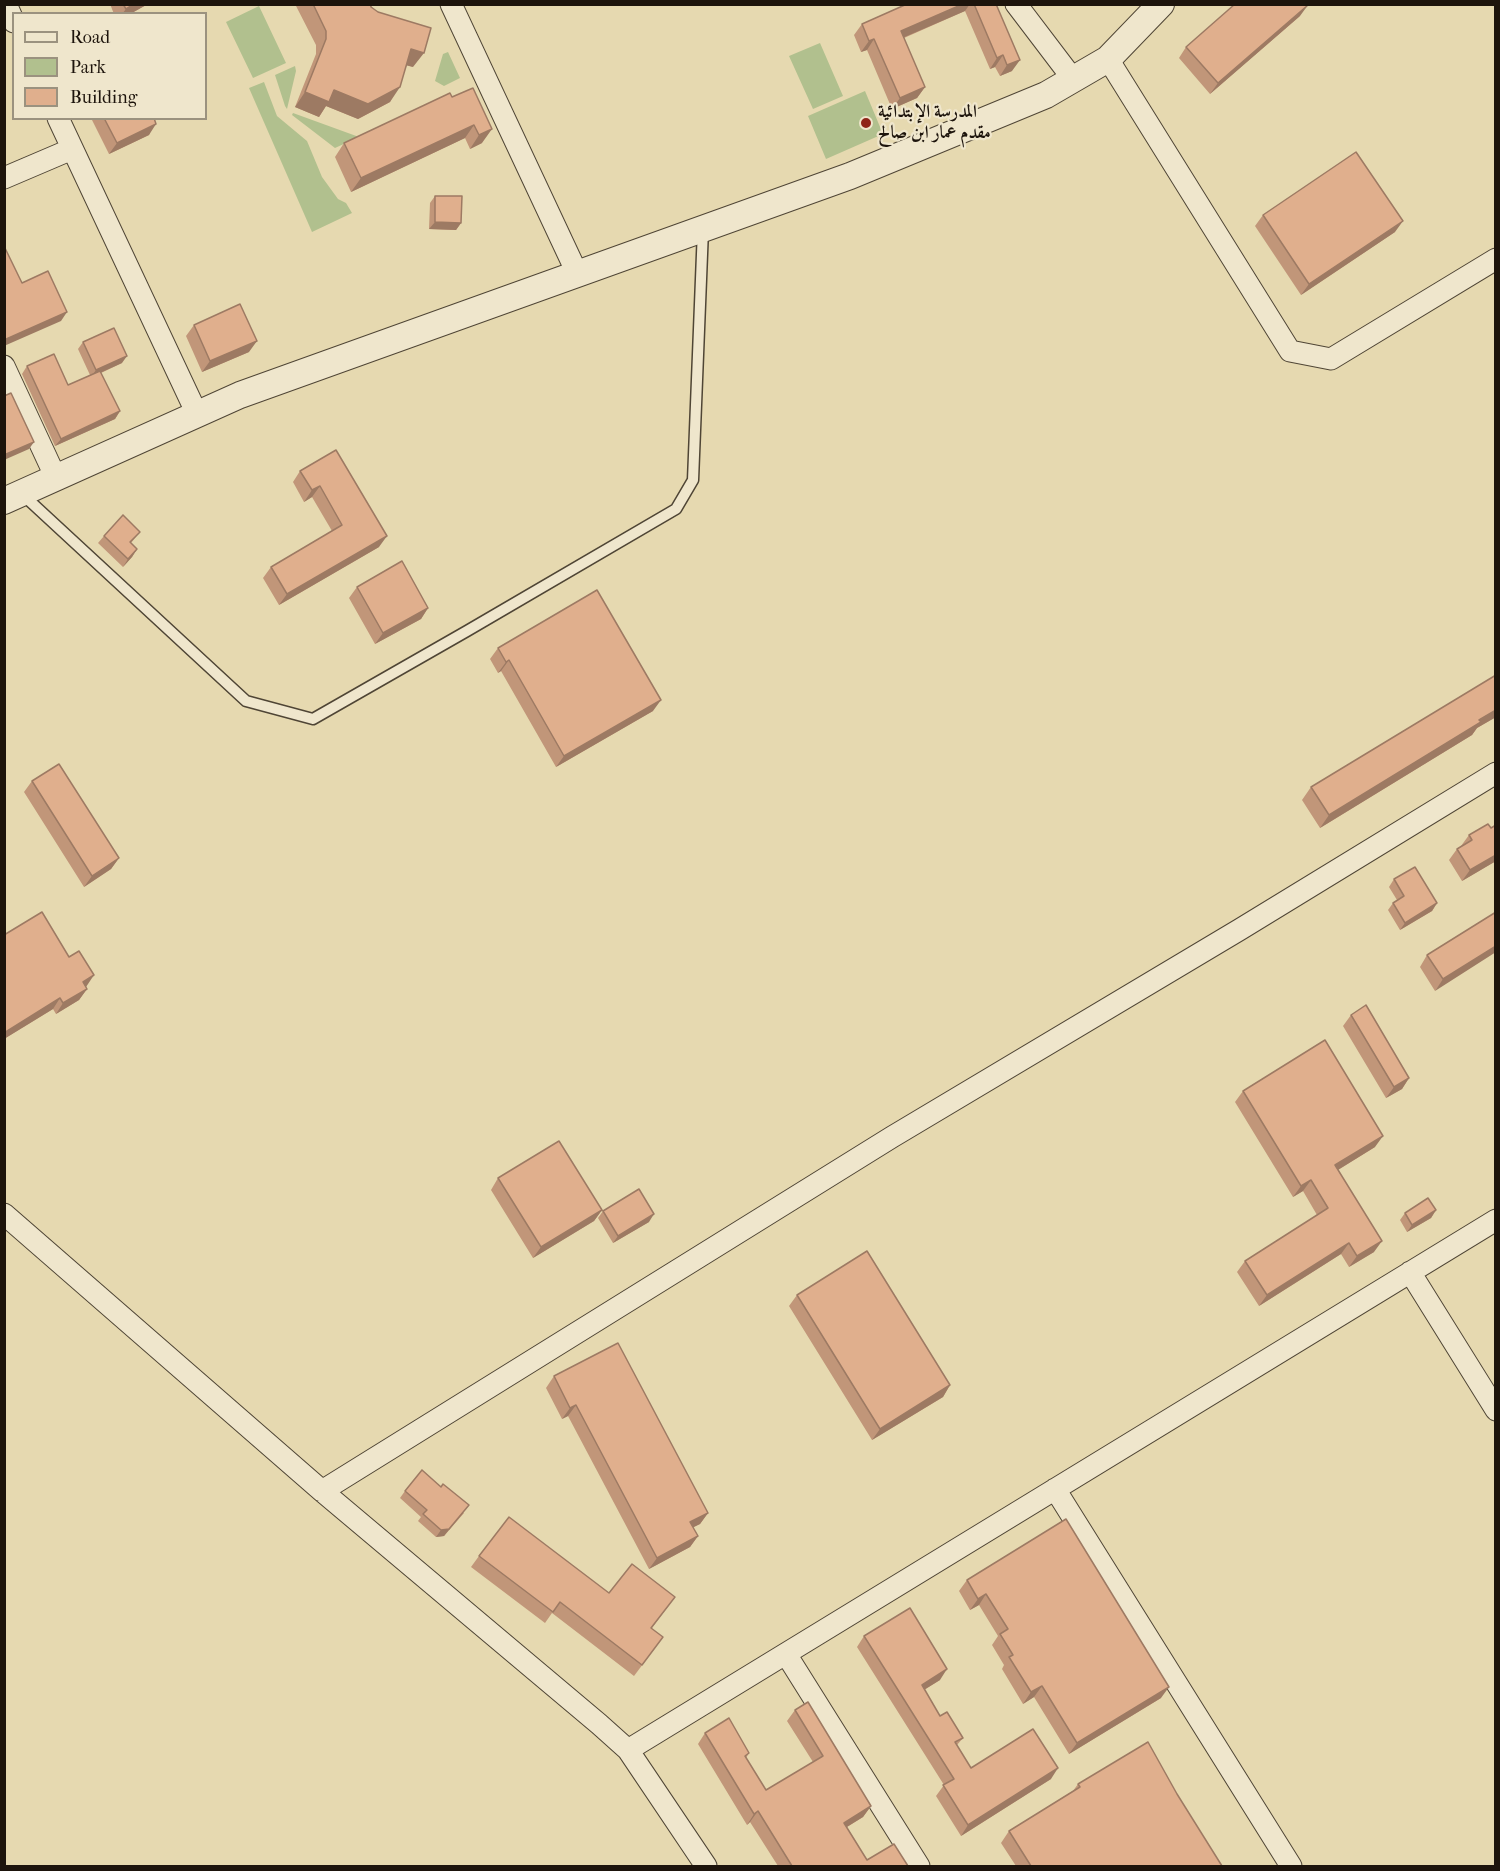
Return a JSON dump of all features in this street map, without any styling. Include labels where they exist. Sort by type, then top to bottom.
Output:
[{"type":"street","points":[[451,4],[578,273]]},
{"type":"street","points":[[1016,4],[1073,79]]},
{"type":"street","points":[[13,497],[240,395],[850,176],[1046,95],[1108,59],[1161,4]]},
{"type":"street","points":[[1108,59],[1290,351],[1330,359],[1496,260]]},
{"type":"street","points":[[59,120],[197,414]]},
{"type":"street","points":[[4,178],[72,148]]},
{"type":"street","points":[[4,366],[56,478]]},
{"type":"street","points":[[322,1491],[892,1137],[1239,930],[1496,773]]},
{"type":"street","points":[[4,1214],[322,1491],[628,1750],[706,1866]]},
{"type":"street","points":[[628,1750],[1410,1272],[1493,1226]]},
{"type":"street","points":[[1410,1272],[1496,1410]]},
{"type":"street","points":[[1055,1489],[1291,1866]]},
{"type":"street","points":[[786,1654],[919,1866]]},
{"type":"lane","points":[[13,497],[246,701],[313,719],[676,509],[693,480],[703,229]]},
{"type":"green space","points":[[259,6],[286,63],[253,78],[226,22]]},
{"type":"green space","points":[[820,43],[843,96],[813,109],[789,56]]},
{"type":"green space","points":[[448,52],[460,78],[444,86],[435,81],[443,54]]},
{"type":"green space","points":[[295,66],[296,71],[287,109],[275,75]]},
{"type":"green space","points":[[264,82],[277,116],[307,141],[322,177],[352,213],[312,232],[249,88]]},
{"type":"green space","points":[[865,91],[883,134],[826,159],[808,116]]},
{"type":"green space","points":[[293,113],[359,137],[335,148],[292,115]]},
{"type":"building","points":[[123,4],[134,4],[126,9]]},
{"type":"building","points":[[313,4],[370,4],[378,12],[431,28],[424,53],[411,49],[400,87],[368,104],[334,90],[329,102],[305,92],[326,39],[326,31]]},
{"type":"building","points":[[907,4],[963,4],[901,31],[925,87],[900,98],[874,39],[869,41],[862,24]]},
{"type":"building","points":[[974,4],[996,4],[1020,60],[1007,65],[1003,55],[997,58]]},
{"type":"building","points":[[1235,4],[1308,5],[1218,83],[1186,47]]},
{"type":"building","points":[[473,88],[492,129],[479,135],[474,125],[361,178],[344,143],[450,93],[452,97]]},
{"type":"building","points":[[105,120],[155,120],[156,124],[117,143]]},
{"type":"building","points":[[1356,152],[1403,221],[1309,284],[1263,215]]},
{"type":"building","points":[[435,196],[462,196],[461,223],[435,222]]},
{"type":"building","points":[[4,246],[22,283],[48,271],[67,312],[4,340]]},
{"type":"building","points":[[240,304],[257,341],[210,361],[194,325]]},
{"type":"building","points":[[114,328],[127,356],[96,370],[83,342]]},
{"type":"building","points":[[54,354],[68,385],[100,371],[120,411],[61,439],[27,366]]},
{"type":"building","points":[[11,393],[34,442],[4,455],[4,396]]},
{"type":"building","points":[[336,450],[387,536],[287,594],[271,567],[342,525],[320,486],[312,490],[300,471]]},
{"type":"building","points":[[123,515],[140,532],[130,542],[137,549],[128,559],[104,536]]},
{"type":"building","points":[[402,561],[428,608],[383,633],[357,587]]},
{"type":"building","points":[[597,590],[661,700],[564,756],[509,660],[506,662],[498,648]]},
{"type":"building","points":[[1496,675],[1496,710],[1479,720],[1481,722],[1329,815],[1311,787]]},
{"type":"building","points":[[59,764],[119,858],[92,876],[32,781]]},
{"type":"building","points":[[1488,824],[1491,828],[1496,825],[1496,855],[1470,870],[1457,849],[1472,840],[1469,835]]},
{"type":"building","points":[[1415,867],[1437,903],[1405,923],[1393,903],[1404,896],[1394,879]]},
{"type":"building","points":[[42,912],[69,957],[79,951],[94,975],[83,982],[87,989],[63,1003],[60,998],[4,1033],[4,935]]},
{"type":"building","points":[[1496,912],[1496,946],[1443,979],[1427,955]]},
{"type":"building","points":[[1366,1005],[1409,1078],[1394,1087],[1351,1015]]},
{"type":"building","points":[[1325,1040],[1383,1136],[1335,1165],[1382,1241],[1357,1256],[1349,1243],[1267,1295],[1245,1261],[1328,1208],[1311,1180],[1301,1186],[1243,1091]]},
{"type":"building","points":[[559,1141],[602,1210],[541,1247],[498,1178]]},
{"type":"building","points":[[639,1189],[654,1214],[618,1236],[603,1211]]},
{"type":"building","points":[[1428,1198],[1436,1210],[1412,1225],[1405,1213]]},
{"type":"building","points":[[867,1251],[950,1385],[880,1429],[797,1295]]},
{"type":"building","points":[[618,1343],[708,1513],[690,1522],[698,1536],[657,1558],[576,1405],[570,1408],[554,1376]]},
{"type":"building","points":[[422,1470],[441,1487],[443,1484],[469,1505],[449,1529],[441,1530],[423,1514],[427,1510],[405,1491]]},
{"type":"building","points":[[509,1517],[609,1593],[632,1564],[675,1597],[651,1628],[663,1637],[642,1665],[560,1602],[553,1612],[479,1556]]},
{"type":"building","points":[[1066,1519],[1169,1687],[1077,1743],[1042,1686],[1031,1692],[1009,1657],[1013,1655],[1000,1634],[1008,1629],[986,1594],[978,1599],[967,1580]]},
{"type":"building","points":[[910,1608],[947,1669],[922,1685],[940,1716],[947,1712],[963,1738],[955,1742],[971,1768],[1033,1729],[1058,1768],[968,1825],[943,1785],[954,1779],[864,1636]]},
{"type":"building","points":[[808,1702],[871,1806],[844,1823],[867,1860],[894,1844],[908,1866],[792,1866],[758,1811],[754,1814],[705,1733],[729,1718],[749,1753],[745,1756],[766,1790],[823,1756],[795,1710]]},
{"type":"building","points":[[1148,1742],[1222,1866],[1031,1866],[1009,1831],[1080,1787],[1078,1784]]},
{"type":"place","name":"المدرسة الإبتدائية مقدم عمار ابن صالح","points":[[866,123]]}]
